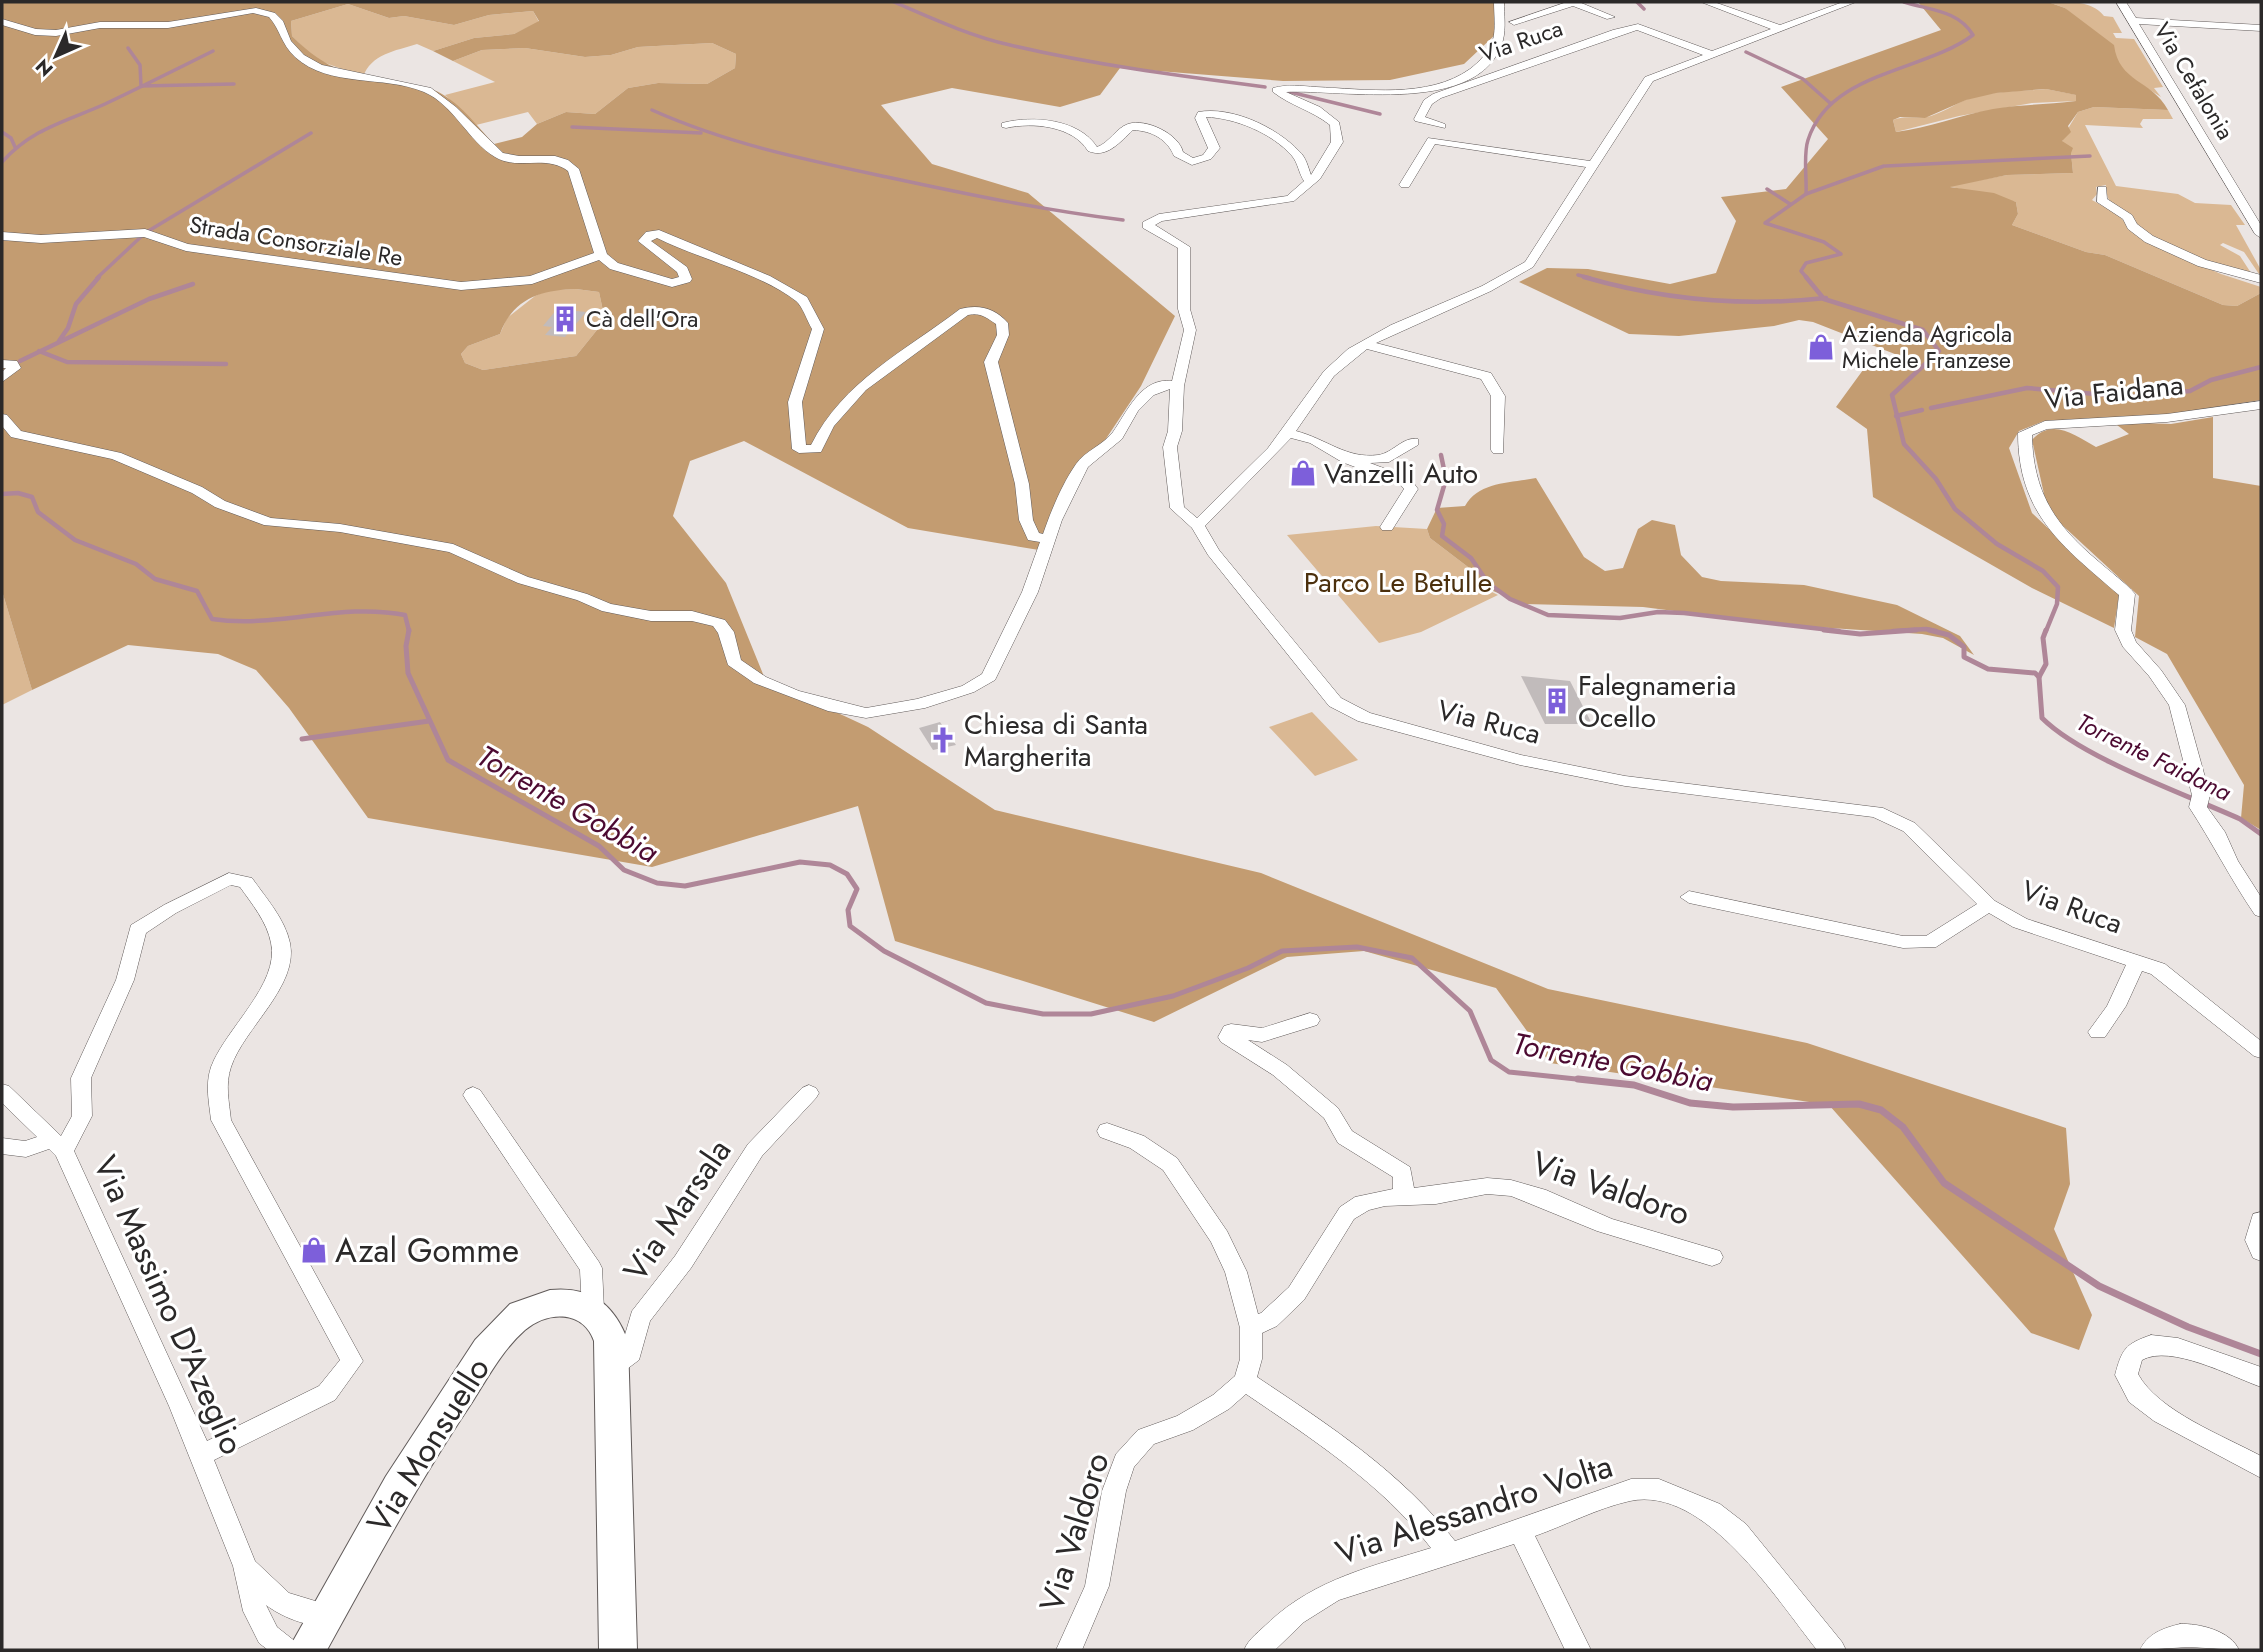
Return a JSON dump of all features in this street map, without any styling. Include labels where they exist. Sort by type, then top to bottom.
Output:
[{"type":"main road","name":"Via Monsuello","points":[[307,1650],[412,1461],[496,1337],[523,1314],[548,1303],[580,1302],[593,1310]]},
{"type":"main road","points":[[593,1310],[606,1324],[611,1341],[618,1650]]},
{"type":"street","points":[[1006,125],[1016,121],[1060,128],[1087,139],[1091,149],[1097,151],[1106,148],[1130,127],[1143,126],[1163,134],[1176,145],[1178,154],[1192,162],[1206,157],[1214,148],[1200,118],[1202,114],[1215,115],[1259,127],[1295,153],[1310,181],[1316,177],[1337,142],[1335,124],[1315,109],[1287,98],[1277,90],[1412,90],[1442,87],[1465,79],[1480,70],[1498,43],[1499,2]]},
{"type":"street","points":[[1517,10],[1538,10],[1563,2]]},
{"type":"street","points":[[1595,2],[1610,17]]},
{"type":"street","points":[[1706,2],[1781,29]]},
{"type":"street","points":[[2121,2],[2134,21],[2261,28]]},
{"type":"street","points":[[1514,22],[1573,3],[1712,54]]},
{"type":"street","points":[[1198,526],[1214,505],[1245,478],[1287,433],[1330,369],[1365,344],[1406,321],[1511,276],[1529,264],[1649,79],[1845,7]]},
{"type":"street","points":[[1760,37],[1778,36],[1845,7]]},
{"type":"street","points":[[2,22],[35,32],[56,33],[100,25],[168,25],[253,10],[271,15],[278,21],[280,30],[293,50],[303,58],[347,76],[428,90],[499,155],[510,160],[548,156],[565,162],[573,169],[601,255],[614,265],[672,283],[686,279],[683,270],[644,241],[650,235],[659,234],[693,251],[766,279],[803,300],[818,329],[795,402],[796,444],[799,449],[808,452],[816,449],[832,416],[870,378],[944,330],[964,312],[978,308],[991,314],[1002,323],[1003,335],[991,362],[1022,484],[1026,520],[1033,537],[1049,539]]},
{"type":"street","name":"Via Cefalonia","points":[[2134,21],[2261,234]]},
{"type":"street","name":"Via Ruca","points":[[1441,126],[1419,119],[1428,102],[1437,96],[1638,27]]},
{"type":"street","points":[[1405,185],[1432,140],[1592,165]]},
{"type":"street","name":"Via Ruca","points":[[1310,181],[1290,199],[1159,218],[1147,225],[1184,247],[1184,309],[1190,330],[1177,386],[1175,431],[1170,447],[1172,478],[1181,514],[1198,526],[1213,552],[1335,702],[1364,717],[1520,760],[1625,781],[1877,812],[1909,828],[1989,905],[2020,923],[2138,961],[2180,983],[2221,1021],[2261,1051]]},
{"type":"street","points":[[2102,189],[2101,200],[2128,217],[2132,226],[2149,239],[2202,263],[2261,279]]},
{"type":"street","name":"Strada Consorziale Re","points":[[2,236],[41,239],[145,233],[186,247],[461,286],[532,280],[601,255]]},
{"type":"street","points":[[1365,344],[1486,376],[1498,396],[1498,450]]},
{"type":"street","points":[[2,364],[12,364],[14,368],[2,378]]},
{"type":"street","points":[[2,418],[16,434],[116,456],[197,489],[220,504],[269,522],[340,528],[453,548],[523,580],[582,597],[607,608],[651,616],[692,616],[719,622],[726,632],[734,662],[760,680],[834,707],[866,713],[919,704],[968,689],[989,677],[1030,592],[1070,485],[1082,465],[1117,436],[1132,409],[1149,392],[1167,384],[1177,386]]},
{"type":"street","name":"Via Faidana","points":[[2261,405],[2167,418],[2045,425],[2025,433],[2033,492],[2042,513],[2127,594],[2123,630],[2129,644],[2155,673],[2177,705],[2199,801],[2229,862],[2261,911]]},
{"type":"street","points":[[1287,433],[1315,440],[1347,459],[1405,481],[1411,489],[1387,527]]},
{"type":"street","points":[[1347,459],[1384,459],[1413,442]]},
{"type":"street","points":[[2,1146],[26,1149],[57,1145],[82,1116],[81,1078],[125,980],[138,930],[170,909],[229,879],[246,882],[268,914],[279,937],[282,956],[270,986],[223,1058],[217,1083],[221,1120],[352,1361],[327,1393],[201,1455]]},
{"type":"street","name":"Via Ruca","points":[[1689,897],[1903,942],[1929,943],[1989,905]]},
{"type":"street","name":"Via Ruca","points":[[2098,1032],[2116,1013],[2124,985],[2138,961]]},
{"type":"street","points":[[1310,1020],[1262,1035],[1231,1031],[1228,1037],[1280,1070],[1331,1113],[1345,1137],[1402,1173],[1404,1196]]},
{"type":"street","name":"Via Massimo D'Azeglio","points":[[2,1091],[57,1145],[98,1221],[201,1455],[244,1566],[252,1603],[268,1635],[287,1650]]},
{"type":"street","name":"Via Marsala","points":[[611,1368],[631,1353],[640,1318],[683,1262],[755,1150],[809,1093]]},
{"type":"street","points":[[473,1095],[591,1268],[593,1310]]},
{"type":"street","points":[[1107,1131],[1137,1142],[1170,1164],[1219,1237],[1236,1272],[1251,1328],[1251,1359],[1245,1381],[1379,1479],[1430,1524],[1449,1552]]},
{"type":"street","name":"Via Valdoro","points":[[1251,1328],[1269,1322],[1311,1276],[1335,1229],[1349,1210],[1380,1199],[1495,1186],[1537,1194],[1604,1225],[1712,1257]]},
{"type":"street","points":[[2261,1220],[2256,1240],[2261,1252]]},
{"type":"street","points":[[2261,1377],[2178,1347],[2151,1344],[2132,1354],[2126,1375],[2137,1395],[2162,1414],[2261,1468]]},
{"type":"street","name":"Via Valdoro","points":[[1069,1650],[1097,1586],[1114,1491],[1124,1461],[1146,1437],[1185,1423],[1221,1402],[1245,1381]]},
{"type":"street","name":"Via Alessandro Volta","points":[[1257,1650],[1295,1614],[1332,1591],[1520,1531],[1631,1490],[1659,1490],[1712,1512],[1737,1532],[1833,1650]]},
{"type":"street","points":[[1520,1531],[1578,1650]]},
{"type":"street","name":"Via Massimo D'Azeglio","points":[[244,1566],[273,1599],[295,1609],[326,1615]]},
{"type":"street","points":[[2153,1650],[2163,1640],[2183,1633],[2209,1639],[2226,1650]]},
{"type":"green space","points":[[2048,2],[2087,5],[2104,16],[2113,17],[2122,33],[2113,33],[2116,38],[2134,39],[2163,87],[2154,88],[2161,97],[2125,74],[2065,8]]},
{"type":"green space","points":[[348,4],[389,18],[404,16],[454,25],[489,15],[533,11],[539,22],[514,34],[474,38],[433,51],[417,44],[400,49],[378,58],[363,77],[315,59],[292,36],[291,21]]},
{"type":"green space","points":[[712,43],[736,54],[735,68],[707,84],[658,83],[628,88],[595,114],[566,112],[537,124],[528,112],[476,125],[445,95],[495,82],[453,61],[482,50],[525,48],[585,57],[611,55],[638,47]]},
{"type":"green space","points":[[2046,89],[2077,95],[2076,101],[2032,103],[1959,116],[1896,132],[1893,120],[1931,116],[1985,94]]},
{"type":"green space","points":[[2094,107],[2168,110],[2173,119],[2143,119],[2140,124],[2143,128],[2085,125],[2116,186],[2178,194],[2195,203],[2231,205],[2245,225],[2236,225],[2261,270],[2261,277],[2244,252],[2223,243],[2220,245],[2240,256],[2253,276],[2190,254],[2142,231],[2122,217],[2110,201],[2106,185],[2096,187],[2097,194],[2092,200],[2117,214],[2141,239],[2221,274],[2261,287],[2261,293],[2237,306],[2223,305],[2105,255],[2086,252],[2012,225],[2018,214],[2016,202],[1948,186],[2007,175],[2073,173],[2071,153],[2062,142],[2063,137],[2078,112]]},
{"type":"green space","points":[[548,290],[599,292],[605,320],[576,356],[483,370],[465,363],[461,354],[468,346],[500,334],[507,318],[535,296]]},
{"type":"green space","name":"Parco Le Betulle","points":[[1376,526],[1427,529],[1430,538],[1468,567],[1476,584],[1498,595],[1421,632],[1379,643],[1287,535]]},
{"type":"green space","points":[[2,591],[32,690],[2,705]]},
{"type":"green space","points":[[1312,712],[1358,760],[1315,776],[1269,727]]},
{"type":"shaded area","points":[[2,2],[1505,2],[1496,34],[1464,64],[1390,80],[1283,81],[1120,68],[1100,95],[1060,107],[952,88],[881,105],[932,164],[1028,193],[1175,316],[1141,386],[1074,487],[1045,551],[908,528],[744,441],[690,461],[673,516],[726,583],[765,679],[868,727],[995,810],[1261,873],[1548,989],[1807,1043],[2066,1128],[2070,1184],[2054,1229],[2092,1315],[2079,1350],[2031,1333],[1829,1105],[1550,1063],[1496,988],[1364,951],[1287,957],[1154,1022],[895,941],[858,806],[652,867],[368,818],[289,708],[256,670],[218,654],[128,645],[32,690],[2,591]],"holes":[[[348,4],[389,18],[404,16],[454,25],[489,15],[533,11],[539,21],[514,34],[474,38],[433,51],[453,61],[482,50],[525,48],[585,57],[611,55],[638,47],[712,43],[736,54],[735,68],[707,84],[658,83],[628,88],[595,114],[566,112],[537,124],[522,137],[494,144],[467,114],[443,94],[425,87],[340,70],[317,57],[292,36],[291,21]],[[576,289],[599,292],[605,320],[576,356],[483,370],[465,363],[461,354],[468,346],[500,334],[521,304],[540,294]]]},
{"type":"shaded area","points":[[1918,2],[2048,2],[2065,8],[2114,45],[2122,67],[2153,92],[2168,110],[2094,107],[2078,112],[2068,126],[2071,132],[2062,141],[2073,148],[2073,173],[2007,175],[1950,187],[1994,193],[2016,202],[2018,214],[2012,225],[2086,252],[2105,255],[2223,305],[2237,306],[2261,293],[2261,400],[2172,414],[2044,421],[2019,431],[2009,448],[2032,513],[2119,595],[2114,628],[2032,588],[1873,497],[1867,429],[1836,407],[1863,370],[1905,358],[1813,322],[1799,320],[1774,326],[1679,336],[1629,334],[1519,282],[1547,268],[1588,269],[1670,284],[1716,273],[1736,221],[1721,197],[1786,189],[1828,139],[1781,87],[1941,30]],"holes":[[[2046,89],[2076,95],[2076,101],[1993,109],[1896,132],[1893,120],[1900,117],[1925,118],[1966,100],[1996,93]]]},
{"type":"shaded area","points":[[2213,417],[2213,478],[2261,486],[2261,830],[2241,818],[2244,785],[2167,654],[2135,637],[2139,596],[2048,512],[2032,440],[2040,433],[2056,429],[2072,433],[2096,447],[2129,434],[2113,422],[2171,424]]},
{"type":"shaded area","points":[[1536,478],[1584,557],[1605,571],[1623,568],[1638,529],[1652,520],[1675,525],[1681,555],[1702,577],[1721,581],[1804,585],[1897,605],[1960,636],[1974,655],[1943,638],[1922,634],[1784,625],[1643,607],[1525,604],[1476,584],[1468,567],[1430,538],[1427,529],[1437,508],[1465,506],[1471,498],[1487,487]]},
{"type":"building","name":"Cà dell'Ora","points":[[557,309],[586,312],[565,337],[545,335],[552,327],[543,326]]},
{"type":"building","name":"Falegnameria Ocello","points":[[1521,676],[1570,681],[1592,724],[1545,724]]},
{"type":"building","name":"Chiesa di Santa Margherita","points":[[940,722],[956,745],[933,750],[919,728]]},
{"type":"waterway","points":[[894,2],[965,32],[1010,45],[1105,64],[1265,87]]},
{"type":"waterway","points":[[1637,2],[1644,9]]},
{"type":"waterway","name":"Torrente Faidana","points":[[1806,194],[1805,159],[1808,140],[1819,117],[1836,100],[1857,86],[1953,47],[1973,35],[1959,20],[1951,16],[1904,2]]},
{"type":"waterway","points":[[128,48],[140,65],[142,86]]},
{"type":"waterway","points":[[142,86],[213,51]]},
{"type":"waterway","points":[[1746,52],[1803,79],[1830,103]]},
{"type":"waterway","points":[[142,86],[234,84]]},
{"type":"waterway","points":[[2,162],[38,133],[142,86]]},
{"type":"waterway","points":[[1290,92],[1380,114]]},
{"type":"waterway","points":[[652,110],[739,142],[798,157],[1005,201],[1123,220]]},
{"type":"waterway","points":[[572,127],[701,133]]},
{"type":"waterway","points":[[2,132],[11,138],[15,147]]},
{"type":"waterway","points":[[97,278],[145,233],[311,133]]},
{"type":"waterway","points":[[1886,166],[2090,156]]},
{"type":"waterway","points":[[1806,194],[1884,166]]},
{"type":"waterway","points":[[1767,189],[1790,204]]},
{"type":"waterway","name":"Torrente Faidana","points":[[1806,194],[1765,223],[1824,242],[1841,254],[1806,263],[1801,271],[1807,278]]},
{"type":"waterway","points":[[1578,275],[1590,278]]},
{"type":"waterway","points":[[59,341],[68,328],[76,304],[99,277]]},
{"type":"waterway","points":[[1584,277],[1643,291],[1704,299],[1764,302],[1823,298]]},
{"type":"waterway","name":"Torrente Faidana","points":[[1806,277],[1823,298]]},
{"type":"waterway","points":[[40,351],[149,299],[193,284]]},
{"type":"waterway","name":"Torrente Faidana","points":[[1823,298],[1923,330],[1939,351],[1892,395],[1897,416]]},
{"type":"waterway","points":[[20,361],[40,351]]},
{"type":"waterway","points":[[40,351],[67,362],[226,364]]},
{"type":"waterway","points":[[1931,408],[2027,388],[2130,397],[2190,391],[2211,380],[2261,367]]},
{"type":"waterway","points":[[1897,416],[1922,410]]},
{"type":"waterway","name":"Torrente Faidana","points":[[1897,416],[1904,444],[1936,479],[1955,509],[1997,544],[2043,571],[2058,587],[2057,604],[2046,631]]},
{"type":"waterway","points":[[1441,455],[1446,479],[1437,510],[1444,524],[1442,536],[1471,558],[1488,583],[1510,599],[1548,615],[1620,618],[1658,612],[1684,613],[1839,631]]},
{"type":"waterway","name":"Torrente Gobbia","points":[[2,494],[18,493],[32,497],[38,512],[75,540],[136,564],[155,579],[197,591],[212,619],[260,621],[333,613],[381,612],[405,615],[409,631]]},
{"type":"waterway","points":[[1824,630],[1860,634],[1916,630]]},
{"type":"waterway","points":[[1929,630],[1949,635],[1964,647],[1964,657],[1988,669],[2035,673],[2039,677]]},
{"type":"waterway","name":"Torrente Faidana","points":[[2039,677],[2046,664],[2043,638],[2046,630]]},
{"type":"waterway","name":"Torrente Gobbia","points":[[409,631],[406,646],[408,673],[448,760],[599,846],[624,870],[657,883],[685,886],[800,862],[830,865],[847,874],[857,889],[848,910],[850,926],[884,951],[986,1003],[1043,1014],[1091,1014],[1173,996],[1248,968],[1282,951],[1357,947],[1412,958],[1470,1011],[1491,1060],[1509,1072],[1595,1081]]},
{"type":"waterway","points":[[1893,631],[1936,631]]},
{"type":"waterway","name":"Torrente Faidana","points":[[2039,677],[2042,718],[2060,733],[2108,761],[2240,819],[2261,834]]},
{"type":"waterway","points":[[302,739],[429,721]]},
{"type":"waterway","name":"Torrente Gobbia","points":[[1578,1079],[1634,1085],[1690,1103],[1733,1107],[1859,1104],[1881,1110],[1903,1127],[1944,1183],[2099,1286],[2188,1327],[2261,1354]]},
{"type":"place","name":"Cà dell'Ora","points":[[565,319]]},
{"type":"place","name":"Azienda Agricola Michele Franzese","points":[[1821,347]]},
{"type":"place","name":"Vanzelli Auto","points":[[1303,473]]},
{"type":"place","name":"Falegnameria Ocello","points":[[1557,701]]},
{"type":"place","name":"Chiesa di Santa Margherita","points":[[943,740]]},
{"type":"place","name":"Azal Gomme","points":[[314,1250]]}]
